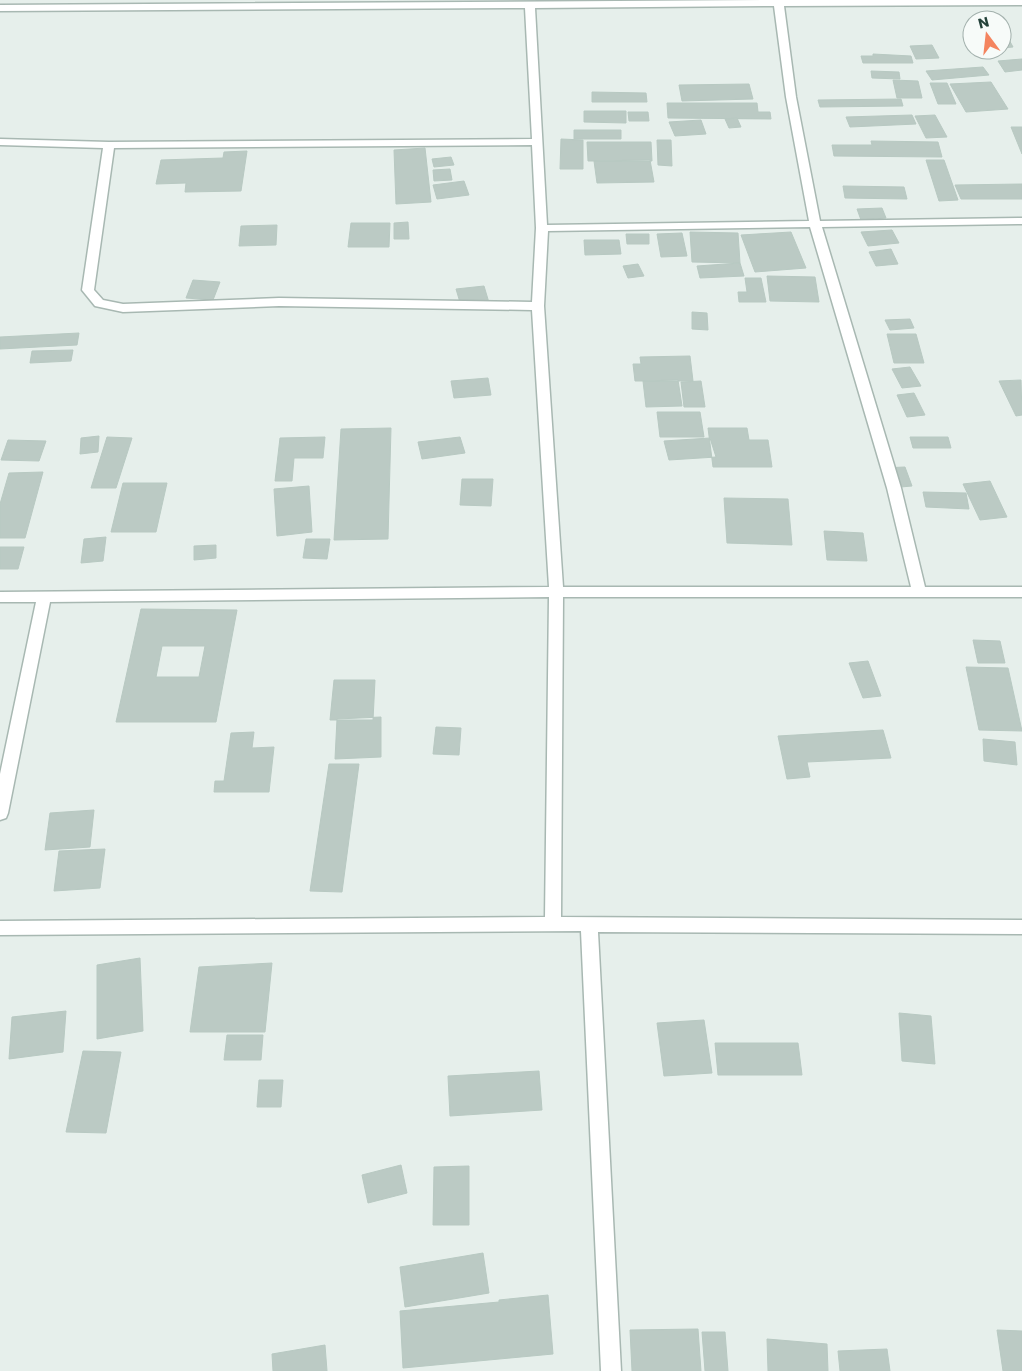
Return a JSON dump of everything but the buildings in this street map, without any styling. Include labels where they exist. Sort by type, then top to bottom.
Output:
[{"type":"street","points":[[778,1],[792,97],[816,224],[894,488],[919,592]]},
{"type":"street","points":[[0,8],[530,5],[778,1],[1022,2]]},
{"type":"street","points":[[530,5],[542,228],[538,306],[556,592],[553,924]]},
{"type":"street","points":[[0,142],[109,145],[536,142]]},
{"type":"street","points":[[109,145],[88,290],[99,303],[123,308],[279,302],[538,306]]},
{"type":"street","points":[[542,228],[1022,220]]},
{"type":"street","points":[[0,597],[556,592],[1022,592]]},
{"type":"street","points":[[0,813],[44,596]]},
{"type":"street","points":[[0,928],[553,924],[589,926],[1022,927]]},
{"type":"street","points":[[589,926],[611,1371]]}]
